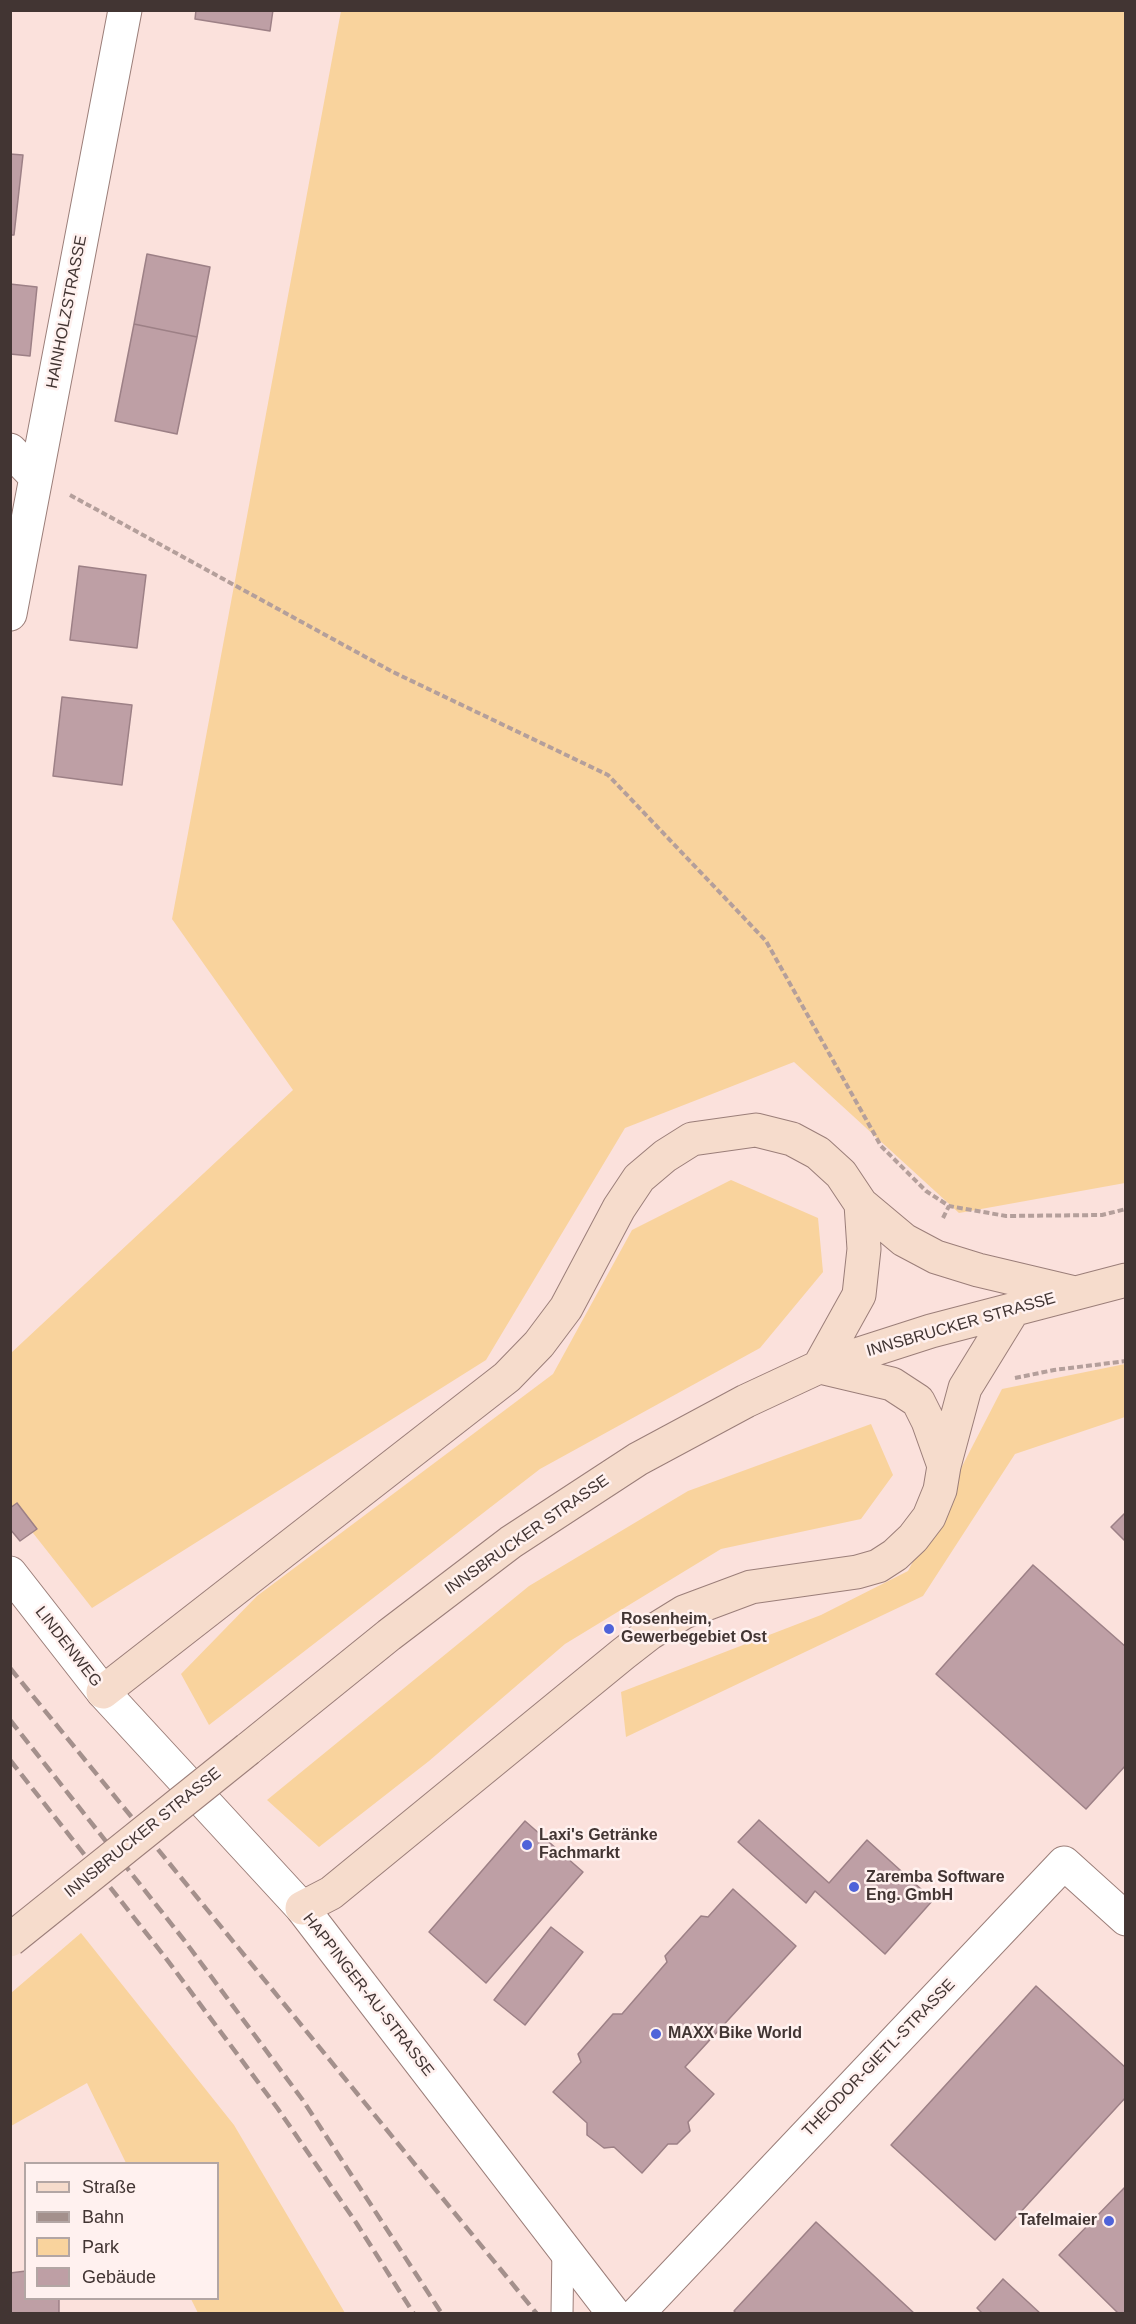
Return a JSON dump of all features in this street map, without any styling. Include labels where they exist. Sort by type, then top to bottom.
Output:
[{"type":"main road","points":[[103,1692],[507,1377],[539,1344],[566,1308],[619,1208],[639,1178],[665,1156],[692,1139],[756,1130],[792,1139],[818,1153],[841,1174],[861,1204],[904,1240],[936,1257],[978,1270],[1075,1293]]},
{"type":"main road","points":[[861,1204],[864,1249],[859,1295],[819,1367],[892,1384],[918,1401],[928,1421],[944,1466]]},
{"type":"main road","name":"INNSBRUCKER STRASSE","points":[[10,1940],[389,1635],[521,1536],[638,1459],[746,1401],[819,1367],[931,1331],[1125,1280]]},
{"type":"main road","points":[[302,1908],[331,1893],[623,1654],[675,1617],[719,1597],[751,1587],[857,1572],[878,1566],[895,1555],[913,1538],[929,1517],[940,1490],[944,1466],[965,1388],[1013,1310]]},
{"type":"street","name":"HAINHOLZSTRASSE","points":[[10,614],[125,10]]},
{"type":"street","points":[[10,450],[36,477]]},
{"type":"street","name":"LINDENWEG","points":[[10,1573],[103,1692]]},
{"type":"street","name":"HAPPINGER-AU-STRASSE","points":[[103,1692],[302,1908],[614,2313]]},
{"type":"street","name":"THEODOR-GIETL-STRASSE","points":[[637,2313],[1064,1863],[1125,1919]]},
{"type":"lane","points":[[562,2313],[563,2247]]},
{"type":"path","points":[[36,477],[393,672],[608,775],[766,940],[881,1146],[926,1191],[949,1206],[1006,1216],[1102,1215],[1125,1209]]},
{"type":"path","points":[[965,1388],[1054,1370],[1125,1362]]},
{"type":"green space","points":[[341,11],[1125,11],[1125,1183],[959,1213],[794,1062],[625,1128],[486,1360],[92,1608],[11,1505],[11,1353],[293,1090],[172,919]]},
{"type":"green space","points":[[731,1180],[818,1218],[823,1272],[760,1348],[540,1469],[209,1725],[181,1674],[257,1596],[553,1374],[632,1230]]},
{"type":"green space","points":[[1125,1364],[1125,1417],[1015,1454],[923,1596],[626,1737],[621,1692],[821,1615],[908,1571],[1002,1389]]},
{"type":"green space","points":[[871,1424],[893,1475],[861,1519],[721,1549],[565,1644],[429,1761],[319,1847],[267,1800],[529,1586],[688,1491]]},
{"type":"green space","points":[[81,1933],[234,2125],[345,2313],[198,2313],[192,2300],[219,2300],[219,2162],[126,2162],[87,2083],[11,2126],[11,1993]]},
{"type":"building","points":[[196,10],[273,10],[270,31],[195,19]]},
{"type":"building","points":[[10,154],[23,155],[14,235],[10,235]]},
{"type":"building","points":[[147,254],[210,267],[197,337],[134,324]]},
{"type":"building","points":[[10,284],[37,287],[30,356],[10,354]]},
{"type":"building","points":[[134,324],[197,337],[177,434],[115,421]]},
{"type":"building","points":[[79,566],[146,575],[137,648],[70,640]]},
{"type":"building","points":[[62,697],[132,705],[122,785],[53,776]]},
{"type":"building","points":[[17,1503],[37,1529],[20,1541],[10,1529],[10,1508]]},
{"type":"building","points":[[1126,1512],[1126,1542],[1111,1527]]},
{"type":"building","points":[[1033,1565],[1126,1647],[1126,1765],[1086,1809],[936,1674]]},
{"type":"building","name":"Zaremba Software Eng. GmbH","points":[[759,1820],[829,1883],[867,1840],[933,1900],[885,1954],[815,1891],[806,1903],[738,1842]]},
{"type":"building","points":[[525,1821],[583,1872],[486,1983],[429,1932]]},
{"type":"building","name":"MAXX Bike World","points":[[733,1889],[796,1946],[685,2067],[714,2094],[688,2122],[690,2131],[677,2144],[668,2144],[642,2173],[614,2147],[604,2148],[587,2135],[587,2123],[553,2092],[581,2062],[578,2054],[613,2014],[622,2014],[667,1962],[665,1956],[701,1916],[708,1917]]},
{"type":"building","points":[[551,1927],[583,1952],[525,2025],[494,2000]]},
{"type":"building","points":[[1036,1986],[1126,2068],[1126,2097],[995,2240],[891,2145]]},
{"type":"building","name":"Tafelmaier","points":[[1126,2186],[1126,2314],[1119,2314],[1059,2255]]},
{"type":"building","points":[[816,2222],[915,2314],[737,2314],[734,2311]]},
{"type":"building","points":[[24,2271],[24,2300],[59,2300],[59,2314],[10,2314],[10,2273]]},
{"type":"building","points":[[1003,2279],[1041,2314],[983,2314],[977,2308]]},
{"type":"railway","points":[[10,1668],[537,2314]]},
{"type":"railway","points":[[10,1720],[184,1940],[302,2099],[442,2314]]},
{"type":"railway","points":[[10,1760],[165,1957],[278,2109],[357,2224],[414,2314]]},
{"type":"place","name":"Rosenheim, Gewerbegebiet Ost","points":[[609,1629]]},
{"type":"place","name":"Laxi's Getränke Fachmarkt","points":[[527,1845]]},
{"type":"place","name":"Zaremba Software Eng. GmbH","points":[[854,1887]]},
{"type":"place","name":"MAXX Bike World","points":[[656,2034]]},
{"type":"place","name":"Tafelmaier","points":[[1109,2221]]}]
